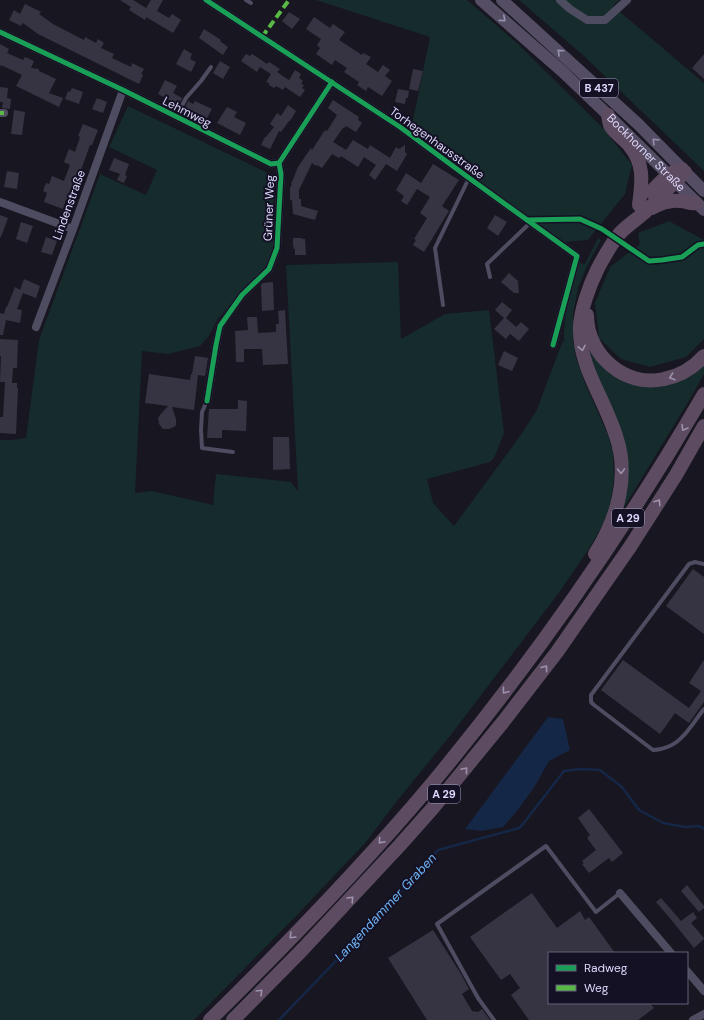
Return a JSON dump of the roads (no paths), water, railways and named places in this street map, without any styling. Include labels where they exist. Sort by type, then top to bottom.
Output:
[{"type":"highway","points":[[608,115],[610,127],[629,145],[639,160],[642,176],[642,208]]},
{"type":"highway","points":[[546,638],[547,623],[599,548],[610,526],[616,510],[621,487],[622,471],[616,436],[589,373],[581,344],[580,320],[592,281],[598,268],[613,242],[622,232],[629,218],[642,208],[678,174]]},
{"type":"highway","points":[[642,208],[670,201],[682,201],[700,207]]},
{"type":"highway","points":[[587,297],[587,321],[596,350],[608,364],[624,374],[643,380],[664,379],[684,372],[704,356]]},
{"type":"highway","name":"A 29","points":[[210,1020],[342,885],[429,787],[468,739],[546,638],[624,526],[704,394]]},
{"type":"highway","name":"A 29","points":[[233,1020],[303,949],[400,845],[436,804],[503,722],[557,652],[630,546],[676,475],[704,426]]},
{"type":"main road","name":"Bockhorner Straße","points":[[481,0],[526,39],[608,115],[678,174],[704,190]]},
{"type":"main road","name":"Bockhorner Straße","points":[[502,0],[638,124],[678,174],[700,207]]},
{"type":"street","name":"Torhegenhausstraße","points":[[206,0],[400,127],[577,256],[554,345]]},
{"type":"street","points":[[560,0],[587,20],[605,20],[627,0]]},
{"type":"street","name":"Lehmweg","points":[[0,32],[123,90],[270,164],[279,163]]},
{"type":"street","points":[[279,163],[332,82]]},
{"type":"street","name":"Lindenstraße","points":[[36,327],[123,90]]},
{"type":"street","name":"Grüner Weg","points":[[207,401],[220,326],[242,295],[269,269],[278,248],[282,174],[279,163]]},
{"type":"street","points":[[0,202],[73,229]]},
{"type":"street","points":[[620,893],[671,952]]},
{"type":"street","points":[[688,972],[704,991]]},
{"type":"street","points":[[693,1020],[704,1014]]},
{"type":"lane","points":[[246,0],[251,3]]},
{"type":"lane","points":[[176,117],[186,98],[211,67]]},
{"type":"lane","points":[[443,305],[435,248],[469,178]]},
{"type":"lane","points":[[490,277],[487,264],[530,223]]},
{"type":"lane","points":[[207,401],[202,412],[202,448],[234,452]]},
{"type":"lane","points":[[704,564],[695,562],[689,564],[591,695],[591,702],[653,750],[659,750],[670,746],[682,738],[704,709]]},
{"type":"lane","points":[[494,1020],[478,998],[437,924],[546,846],[596,912],[620,893]]},
{"type":"water","points":[[548,717],[563,719],[570,750],[549,761],[535,786],[503,827],[481,831],[465,829]]},
{"type":"waterway","name":"Langendammer Graben","points":[[279,1020],[381,914],[438,850],[519,828],[564,771],[581,769],[600,770],[622,787],[639,810],[663,823],[685,827],[699,826],[704,829]]}]
